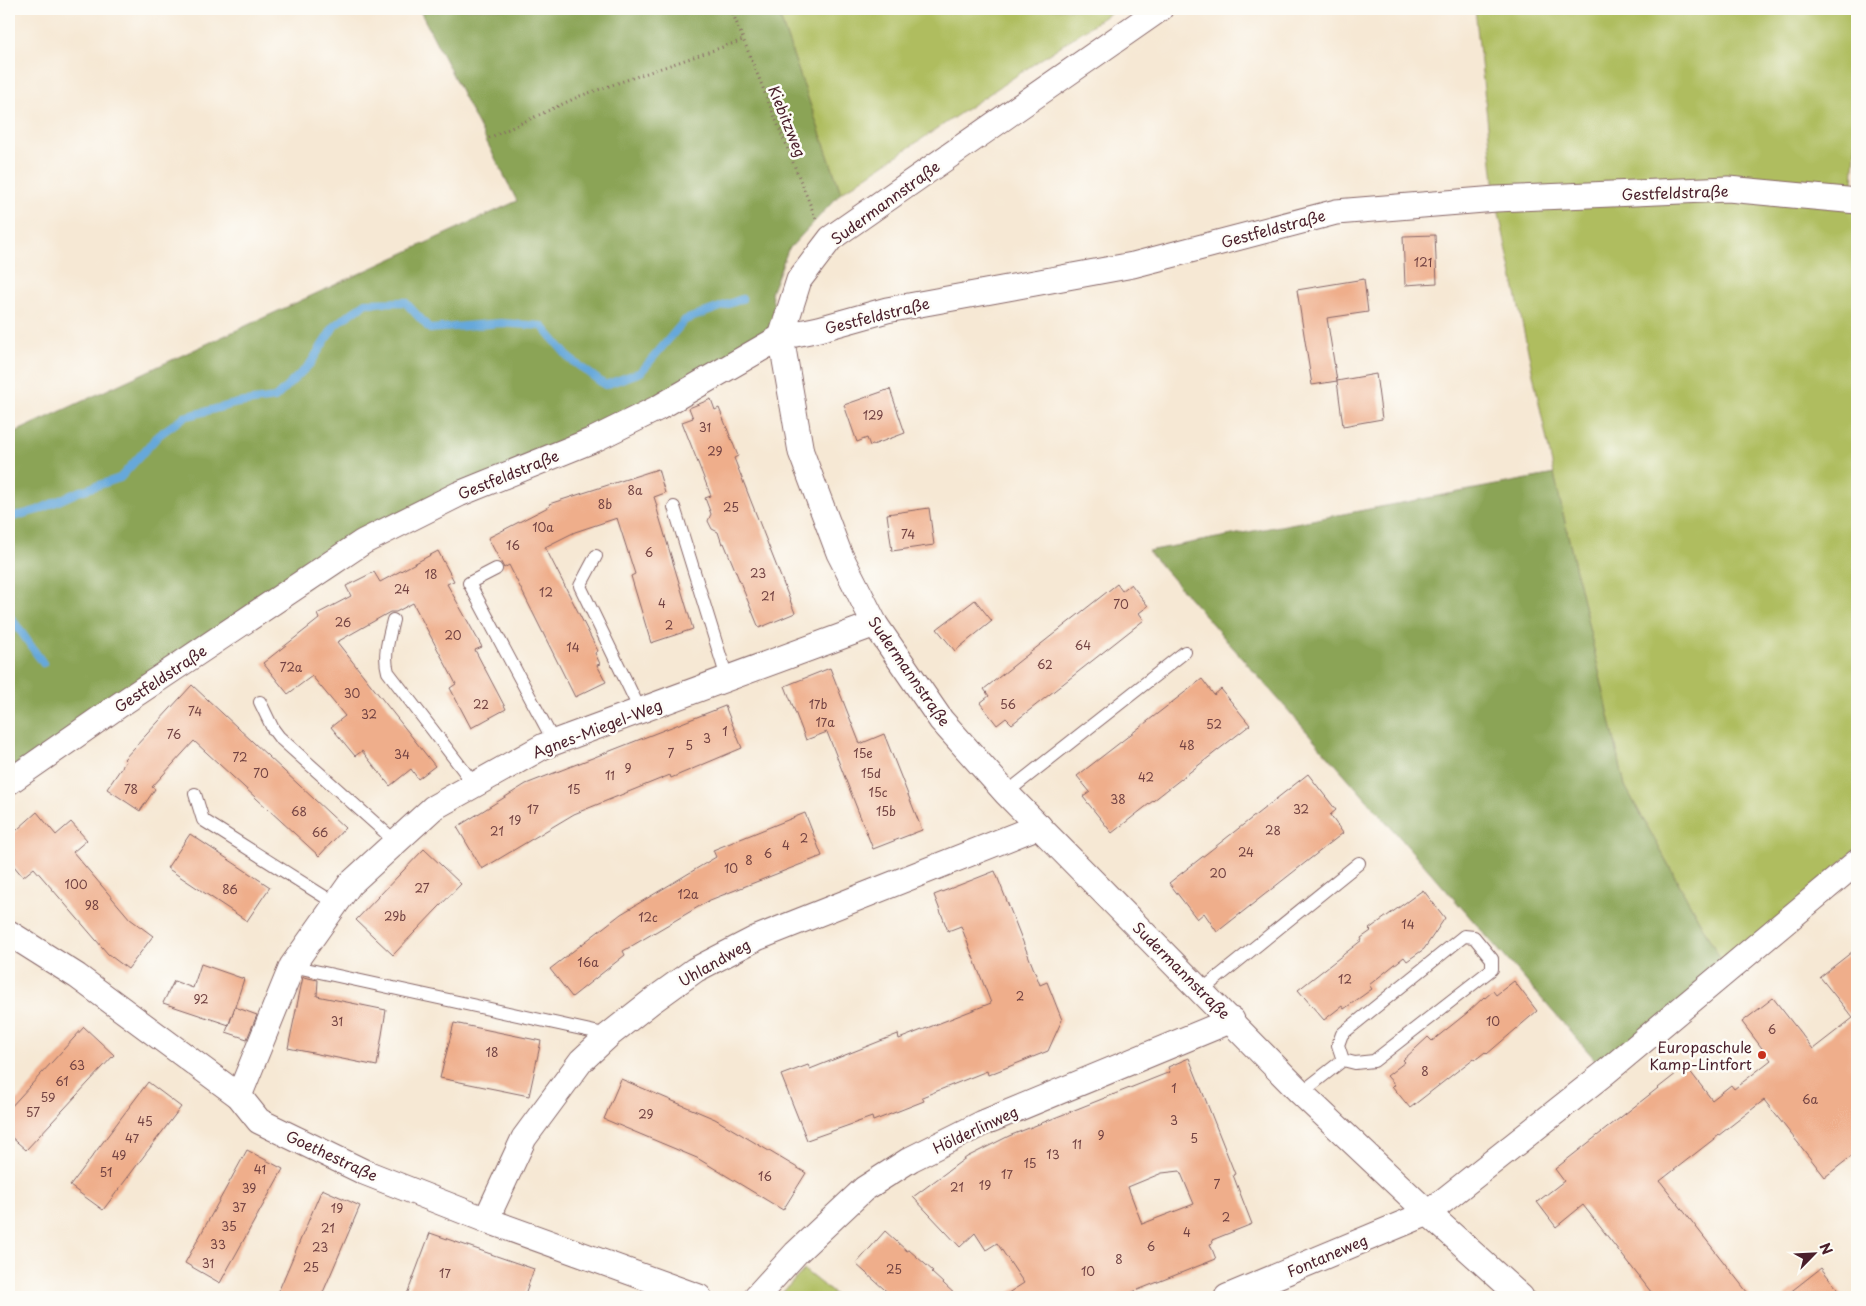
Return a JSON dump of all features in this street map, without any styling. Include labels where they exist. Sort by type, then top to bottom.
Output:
[{"type":"street","name":"Sudermannstraße","points":[[1160,9],[831,238],[799,280],[781,337],[801,452],[839,553],[874,624],[941,720],[1006,793],[1232,1020],[1301,1093],[1428,1213],[1521,1297]]},
{"type":"street","name":"Gestfeldstraße","points":[[9,782],[118,706],[363,542],[459,494],[593,440],[658,408],[781,337],[820,329],[887,310],[1133,265],[1336,212],[1496,199],[1728,189],[1857,201]]},
{"type":"street","name":"Agnes-Miegel-Weg","points":[[239,1096],[292,966],[350,884],[433,808],[554,742],[874,624]]},
{"type":"street","name":"Uhlandweg","points":[[486,1220],[524,1138],[581,1061],[652,1000],[695,970],[757,938],[1039,826]]},
{"type":"street","name":"Fontaneweg","points":[[1226,1297],[1428,1213],[1606,1072],[1857,862]]},
{"type":"street","name":"Goethestraße","points":[[9,934],[77,976],[239,1096],[258,1120],[364,1172],[486,1220],[699,1297]]},
{"type":"street","name":"Hölderlinweg","points":[[756,1297],[796,1253],[864,1188],[911,1159],[983,1123],[1232,1020]]},
{"type":"lane","points":[[674,507],[727,678]]},
{"type":"lane","points":[[596,556],[580,586],[640,710]]},
{"type":"lane","points":[[496,569],[469,583],[554,742]]},
{"type":"lane","points":[[393,620],[385,654],[388,672],[474,784]]},
{"type":"lane","points":[[1006,793],[1185,652]]},
{"type":"lane","points":[[260,702],[279,737],[396,842]]},
{"type":"lane","points":[[195,794],[203,820],[336,904]]},
{"type":"lane","points":[[1202,990],[1359,863]]},
{"type":"lane","points":[[1464,936],[1474,937],[1492,959],[1492,969],[1374,1061],[1355,1063],[1343,1060],[1338,1045],[1342,1034],[1464,936]]},
{"type":"lane","points":[[292,966],[609,1035]]},
{"type":"lane","points":[[1301,1093],[1343,1060]]},
{"type":"path","name":"Kiebitzweg","points":[[731,9],[814,217],[831,238]]},
{"type":"path","points":[[489,138],[580,96],[743,40]]},
{"type":"green space","points":[[419,9],[777,9],[841,193],[788,250],[771,293],[781,337],[459,494],[9,769],[9,435],[517,201]]},
{"type":"green space","points":[[777,9],[1116,9],[841,193]]},
{"type":"green space","points":[[1475,9],[1857,9],[1857,121],[1852,201],[1857,201],[1857,847],[1727,971],[1625,786],[1554,474],[1496,199]]},
{"type":"green space","points":[[1554,474],[1625,786],[1727,971],[1606,1072],[1148,551]]},
{"type":"green space","points":[[804,1270],[838,1297],[778,1297]]},
{"type":"building","points":[[1435,235],[1437,283],[1405,285],[1403,236]]},
{"type":"building","points":[[1364,279],[1368,312],[1327,318],[1337,381],[1312,385],[1297,290]]},
{"type":"building","points":[[1376,374],[1382,419],[1343,426],[1337,381]]},
{"type":"building","points":[[890,389],[905,433],[870,446],[867,438],[857,442],[844,405]]},
{"type":"building","points":[[711,399],[715,410],[719,408],[738,456],[734,458],[795,613],[759,628],[724,543],[722,544],[718,532],[712,529],[708,521],[711,514],[705,498],[711,496],[682,422],[693,418],[689,408]]},
{"type":"building","points":[[658,469],[665,493],[654,497],[693,629],[651,643],[631,576],[635,574],[617,518],[575,532],[545,547],[598,651],[595,653],[600,664],[597,665],[606,682],[575,697],[509,565],[504,568],[488,538],[550,506],[549,504]]},
{"type":"building","points":[[929,508],[934,545],[892,551],[887,514]]},
{"type":"building","points":[[438,551],[454,581],[447,584],[482,647],[475,650],[506,709],[471,728],[450,688],[456,684],[413,603],[396,612],[390,612],[337,642],[435,766],[418,779],[411,769],[390,786],[362,751],[355,756],[331,727],[345,716],[312,676],[288,694],[263,663],[319,619],[317,614],[351,596],[346,586],[374,572],[380,582]]},
{"type":"building","points":[[1117,584],[1122,591],[1131,584],[1148,606],[1139,613],[1144,620],[1012,724],[1006,718],[997,725],[980,703],[989,696],[984,689]]},
{"type":"building","points":[[975,600],[992,621],[955,651],[937,629]]},
{"type":"building","points":[[830,668],[860,744],[884,734],[922,830],[873,849],[827,732],[806,740],[785,686]]},
{"type":"building","points":[[1202,679],[1214,695],[1221,689],[1250,725],[1112,833],[1083,797],[1090,792],[1077,776]]},
{"type":"building","points":[[192,685],[345,828],[319,856],[194,741],[152,787],[155,789],[140,811],[107,789],[126,761],[124,759]]},
{"type":"building","points":[[725,706],[742,748],[671,778],[670,775],[574,814],[482,869],[457,827],[526,784]]},
{"type":"building","points":[[1308,774],[1336,810],[1330,815],[1343,833],[1217,932],[1204,913],[1197,919],[1169,883]]},
{"type":"building","points":[[37,812],[56,835],[71,822],[87,840],[73,852],[130,919],[153,936],[128,969],[108,954],[34,868],[23,877],[9,860],[9,837]]},
{"type":"building","points":[[805,813],[822,856],[710,900],[623,951],[625,955],[572,997],[550,969],[621,914],[716,857],[713,850]]},
{"type":"building","points":[[190,834],[270,887],[247,921],[167,868]]},
{"type":"building","points":[[424,849],[461,884],[393,955],[356,920]]},
{"type":"building","points":[[995,871],[1040,985],[1047,982],[1062,1020],[1048,1051],[988,1075],[987,1071],[922,1097],[924,1101],[873,1121],[872,1117],[807,1140],[781,1075],[808,1065],[810,1069],[898,1034],[899,1039],[991,1003],[961,926],[948,931],[934,895]]},
{"type":"building","points":[[1423,890],[1445,918],[1424,949],[1407,961],[1404,957],[1369,985],[1372,989],[1344,1009],[1342,1006],[1324,1020],[1298,990],[1362,940],[1361,938],[1371,931],[1369,929]]},
{"type":"building","points":[[1857,948],[1857,1152],[1825,1177],[1764,1100],[1660,1181],[1751,1297],[1655,1297],[1583,1205],[1556,1227],[1537,1202],[1564,1181],[1555,1169],[1686,1066],[1712,1100],[1731,1085],[1734,1089],[1771,1060],[1742,1022],[1773,998],[1813,1049],[1853,1018],[1820,977]]},
{"type":"building","points":[[201,964],[244,979],[229,1025],[163,1003],[174,981],[193,988]]},
{"type":"building","points":[[303,977],[318,980],[317,996],[386,1010],[377,1066],[288,1048]]},
{"type":"building","points":[[1514,981],[1537,1011],[1487,1054],[1485,1052],[1475,1060],[1474,1058],[1410,1108],[1392,1086],[1395,1085],[1387,1076],[1405,1062],[1403,1060],[1428,1037],[1432,1041],[1484,997],[1493,991],[1496,995]]},
{"type":"building","points":[[235,1007],[257,1015],[247,1039],[226,1032]]},
{"type":"building","points":[[454,1023],[541,1041],[529,1096],[440,1078]]},
{"type":"building","points":[[84,1027],[114,1055],[26,1150],[9,1135],[9,1109]]},
{"type":"building","points":[[1189,1058],[1235,1174],[1233,1175],[1252,1224],[1212,1240],[1213,1243],[1210,1244],[1216,1259],[1120,1297],[1002,1297],[1024,1283],[997,1243],[986,1250],[975,1233],[960,1247],[913,1197],[967,1157],[1009,1136],[1170,1072],[1168,1067]],"holes":[[[1180,1171],[1194,1204],[1142,1224],[1128,1187],[1162,1173]]]},
{"type":"building","points":[[621,1079],[715,1119],[806,1173],[783,1210],[697,1158],[604,1119]]},
{"type":"building","points":[[148,1082],[181,1107],[103,1210],[70,1186]]},
{"type":"building","points":[[247,1150],[283,1169],[220,1283],[185,1263]]},
{"type":"building","points":[[322,1189],[360,1206],[321,1297],[276,1297]]},
{"type":"building","points":[[885,1231],[933,1271],[931,1272],[958,1297],[893,1297],[856,1264]]},
{"type":"building","points":[[430,1233],[534,1269],[524,1297],[406,1297]]},
{"type":"building","points":[[1821,1268],[1844,1297],[1784,1297]]},
{"type":"waterway","points":[[9,518],[38,510],[78,492],[120,478],[159,435],[184,417],[238,403],[275,398],[310,364],[335,325],[366,303],[405,302],[430,329],[501,323],[542,326],[570,359],[605,385],[641,372],[685,320],[742,299]]},
{"type":"waterway","points":[[9,618],[12,619],[43,663]]},
{"type":"place","name":"Europaschule Kamp-Lintfort","points":[[1762,1055]]}]
